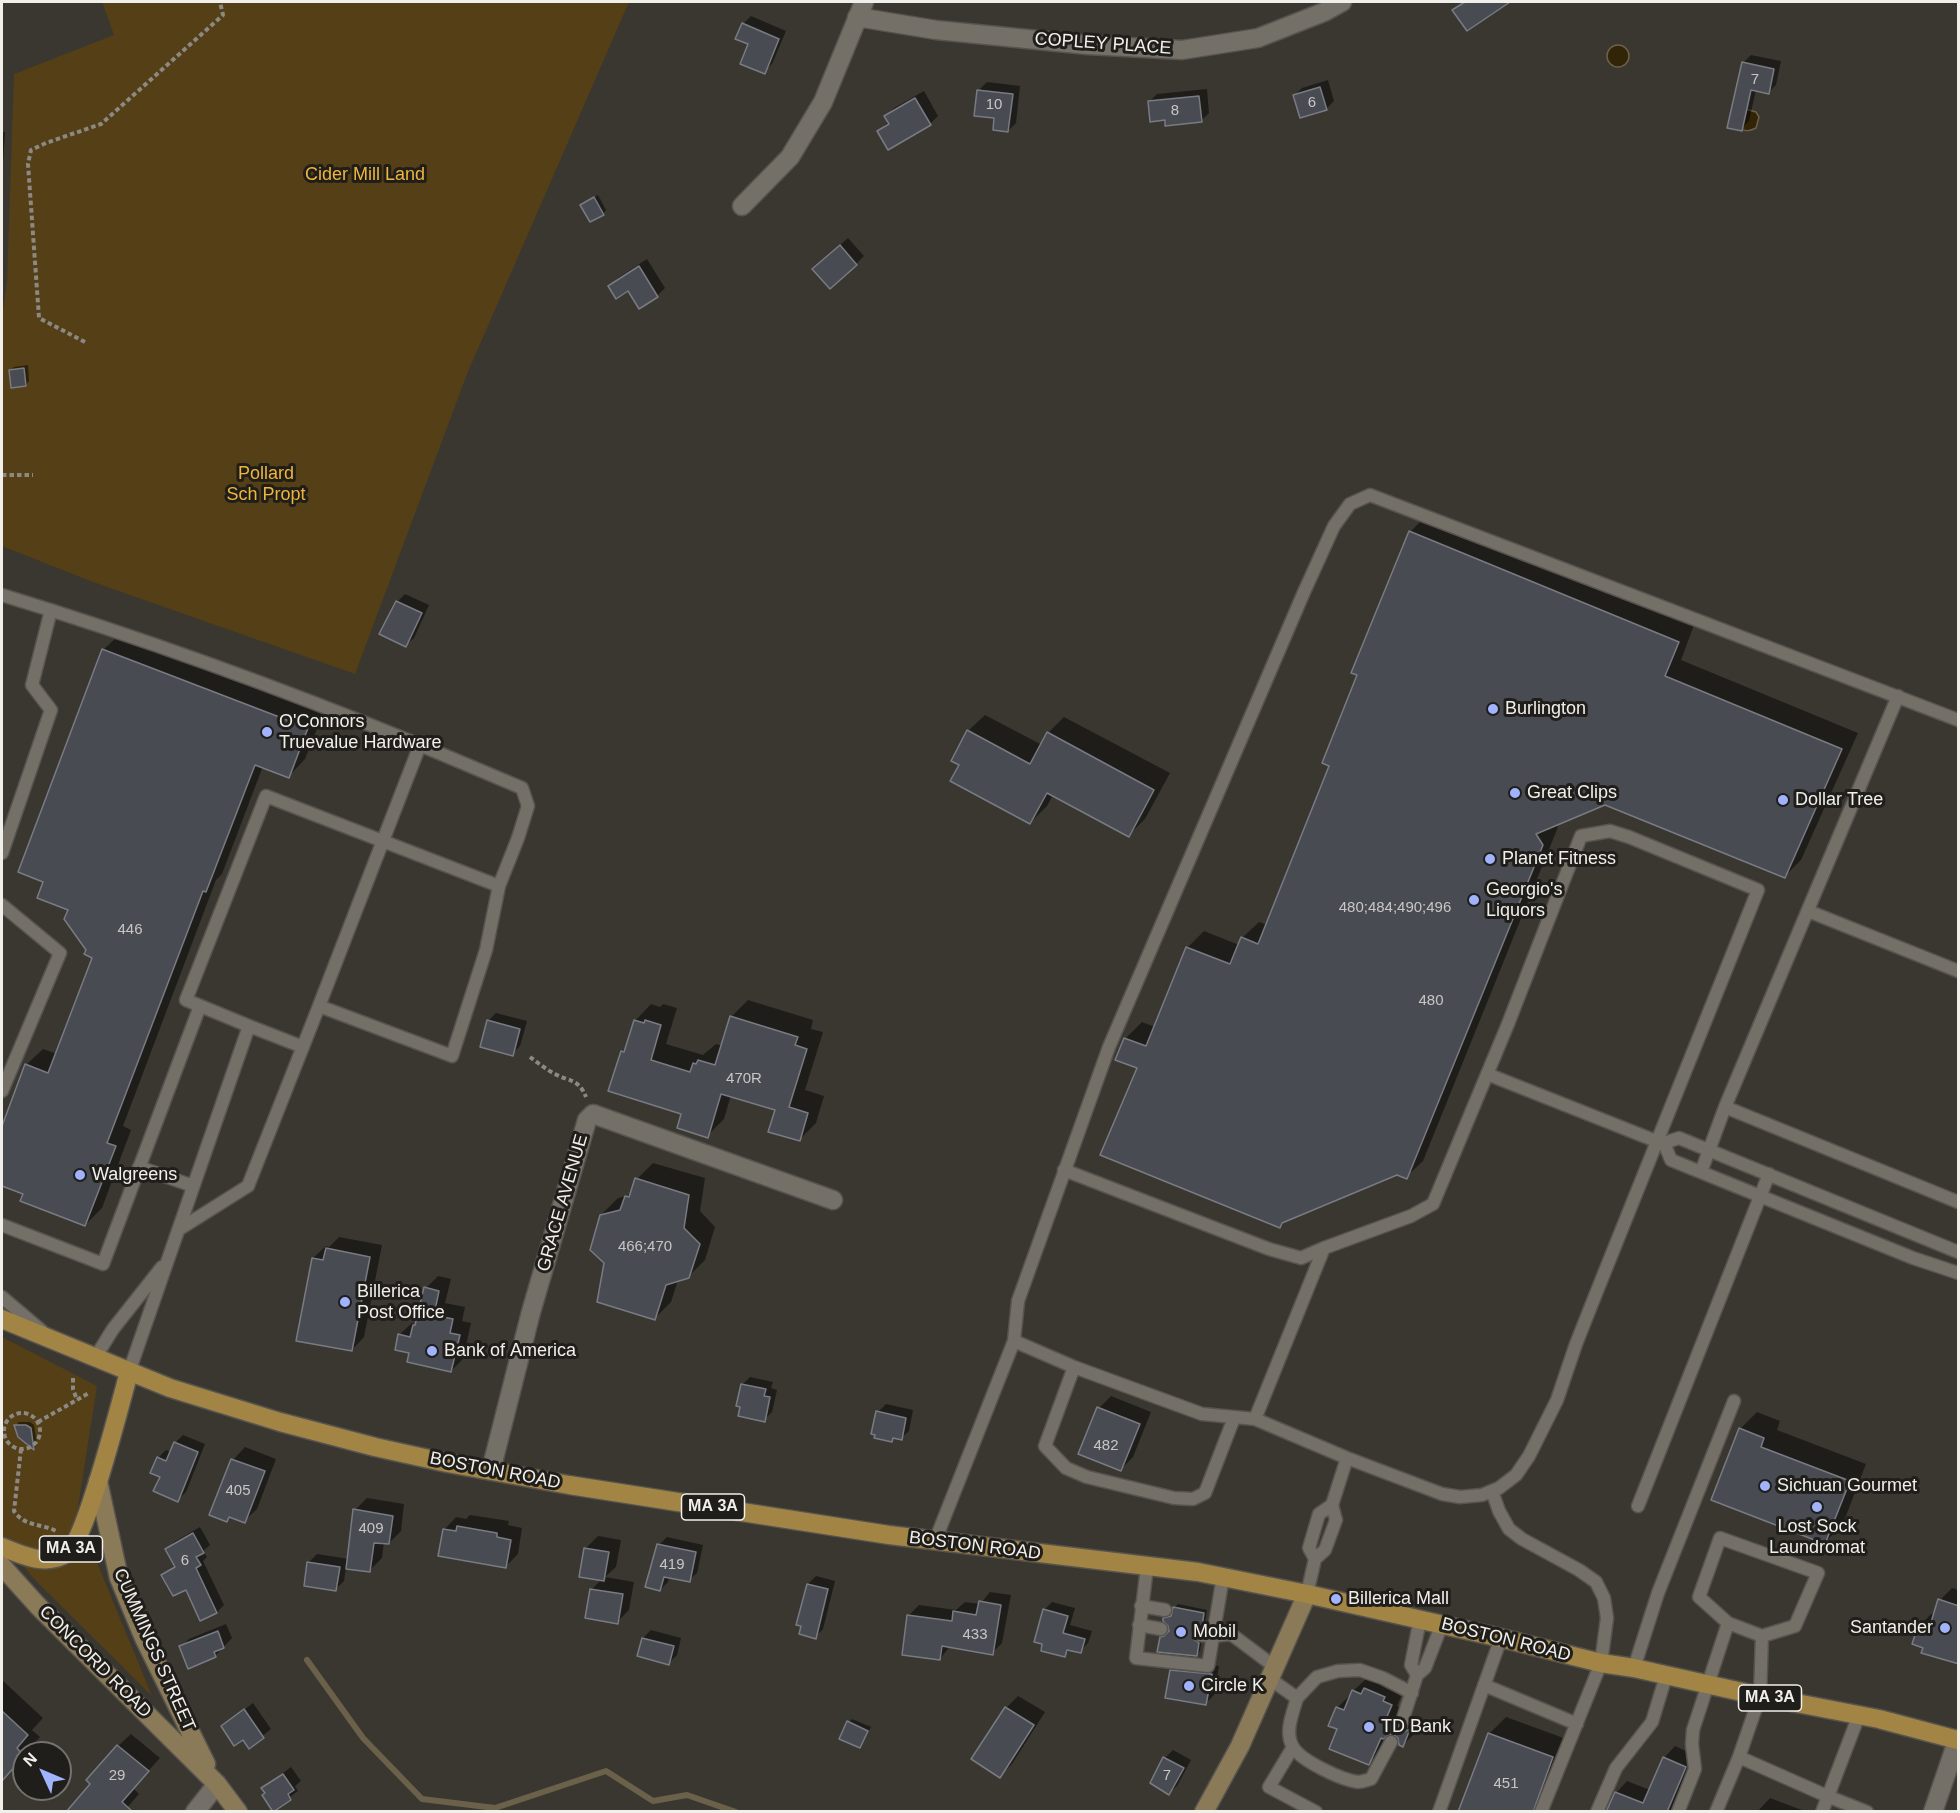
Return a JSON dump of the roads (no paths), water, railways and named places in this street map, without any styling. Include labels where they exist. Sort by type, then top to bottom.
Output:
[{"type":"main road","name":"BOSTON ROAD","points":[[2,1319],[170,1388],[280,1422],[375,1447],[569,1485],[935,1541],[1223,1577],[1442,1624],[1601,1664],[1634,1668],[1708,1683],[1958,1739]]},
{"type":"main road","name":"CUMMINGS STREET","points":[[129,1372],[98,1481],[119,1578],[195,1745],[217,1784]]},
{"type":"main road","name":"MA 3A","points":[[2,1547],[24,1556],[40,1559],[54,1558],[67,1553],[76,1544],[98,1481]]},
{"type":"main road","name":"CONCORD ROAD","points":[[2,1566],[38,1606],[217,1784],[238,1812]]},
{"type":"main road","points":[[1204,1812],[1240,1746],[1307,1594]]},
{"type":"street","name":"COPLEY PLACE","points":[[860,9],[948,31],[1088,45],[1182,50],[1258,38],[1324,12],[1342,2]]},
{"type":"street","points":[[742,206],[790,157],[823,102],[860,9]]},
{"type":"street","name":"GRACE AVENUE","points":[[491,1470],[531,1312],[588,1120],[593,1114],[833,1200]]},
{"type":"street","points":[[1933,1812],[1958,1739]]},
{"type":"street","points":[[195,1812],[217,1784]]},
{"type":"lane","points":[[935,1541],[1014,1341],[1018,1301],[1109,1047],[1304,592],[1334,526],[1350,504],[1370,495],[1959,720]]},
{"type":"lane","points":[[2,595],[314,702],[522,788],[528,806],[499,886],[486,950],[452,1056],[319,1006]]},
{"type":"lane","points":[[2,853],[51,710],[32,685],[51,610]]},
{"type":"lane","points":[[1701,1172],[1725,1107],[1898,696]]},
{"type":"lane","points":[[178,1230],[248,1186],[420,745]]},
{"type":"lane","points":[[303,1047],[186,1000],[266,796],[499,886]]},
{"type":"lane","points":[[1014,1341],[1074,1367],[1202,1414],[1255,1419],[1347,1458],[1442,1494],[1460,1497],[1482,1496],[1492,1491],[1516,1475],[1529,1456],[1557,1400],[1576,1344],[1660,1142],[1758,890],[1610,831],[1581,836],[1487,1074],[1432,1204],[1411,1216],[1300,1258],[1269,1249],[1065,1170]]},
{"type":"lane","points":[[2,905],[60,953],[2,1091]]},
{"type":"lane","points":[[1808,911],[1959,971]]},
{"type":"lane","points":[[2,1225],[103,1264],[200,1006]]},
{"type":"lane","points":[[129,1372],[249,1026]]},
{"type":"lane","points":[[1487,1074],[1660,1142],[1679,1138],[1959,1252]]},
{"type":"lane","points":[[1725,1107],[1959,1202]]},
{"type":"lane","points":[[1660,1142],[1671,1160],[1913,1258],[1959,1273]]},
{"type":"lane","points":[[139,1167],[193,1186]]},
{"type":"lane","points":[[1638,1506],[1769,1174]]},
{"type":"lane","points":[[1255,1419],[1324,1248]]},
{"type":"lane","points":[[95,1358],[113,1329],[168,1259]]},
{"type":"lane","points":[[2,1297],[57,1343]]},
{"type":"lane","points":[[1074,1367],[1045,1446],[1066,1467],[1087,1477],[1174,1498],[1193,1499],[1205,1493],[1234,1418]]},
{"type":"lane","points":[[1634,1668],[1658,1593],[1734,1401]]},
{"type":"lane","points":[[1307,1594],[1315,1559],[1309,1548],[1319,1514],[1332,1504],[1347,1458]]},
{"type":"lane","points":[[1492,1491],[1509,1529],[1596,1582],[1604,1598],[1607,1618],[1601,1664],[1541,1812]]},
{"type":"lane","points":[[1720,1538],[1818,1573],[1795,1626],[1762,1636],[1728,1623],[1699,1597],[1720,1538]]},
{"type":"lane","points":[[1147,1567],[1136,1658],[1208,1666],[1207,1635],[1223,1577]]},
{"type":"lane","points":[[1141,1606],[1165,1610]]},
{"type":"lane","points":[[1401,1725],[1416,1675],[1411,1665],[1420,1619]]},
{"type":"lane","points":[[1678,1812],[1695,1769],[1691,1737],[1728,1623]]},
{"type":"lane","points":[[1416,1675],[1425,1668],[1442,1624]]},
{"type":"lane","points":[[1139,1626],[1161,1629]]},
{"type":"lane","points":[[1207,1635],[1231,1634],[1297,1698]]},
{"type":"lane","points":[[1716,1812],[1739,1757],[1760,1696],[1762,1636]]},
{"type":"lane","points":[[1439,1812],[1501,1638]]},
{"type":"lane","points":[[1391,1742],[1371,1779],[1359,1782],[1340,1777],[1305,1759],[1293,1747],[1289,1724],[1297,1698],[1317,1677],[1338,1671],[1360,1670],[1383,1678],[1412,1693]]},
{"type":"lane","points":[[1597,1812],[1616,1768],[1652,1722],[1666,1676]]},
{"type":"lane","points":[[1484,1685],[1577,1725]]},
{"type":"lane","points":[[1822,1812],[1859,1715]]},
{"type":"lane","points":[[1293,1747],[1269,1786],[1316,1812]]},
{"type":"lane","points":[[1739,1757],[1867,1812]]},
{"type":"waterway","points":[[307,1660],[363,1738],[422,1799],[495,1808],[606,1771],[653,1801],[687,1795],[736,1812]]},
{"type":"place","name":"Burlington","points":[[1493,709]]},
{"type":"place","name":"O'Connors Truevalue Hardware","points":[[267,732]]},
{"type":"place","name":"Great Clips","points":[[1515,793]]},
{"type":"place","name":"Dollar Tree","points":[[1783,800]]},
{"type":"place","name":"Planet Fitness","points":[[1490,859]]},
{"type":"place","name":"Georgio's Liquors","points":[[1474,900]]},
{"type":"place","name":"Walgreens","points":[[80,1175]]},
{"type":"place","name":"Billerica Post Office","points":[[345,1302]]},
{"type":"place","name":"Bank of America","points":[[432,1351]]},
{"type":"place","name":"Sichuan Gourmet","points":[[1765,1486]]},
{"type":"place","name":"Lost Sock Laundromat","points":[[1817,1507]]},
{"type":"place","name":"Billerica Mall","points":[[1336,1599]]},
{"type":"place","name":"Santander","points":[[1945,1628]]},
{"type":"place","name":"Mobil","points":[[1181,1632]]},
{"type":"place","name":"Circle K","points":[[1189,1686]]},
{"type":"place","name":"TD Bank","points":[[1369,1727]]},
{"type":"park label","name":"Cider Mill Land","points":[[365,175]]},
{"type":"park label","name":"Pollard Sch Propt","points":[[266,484]]}]
